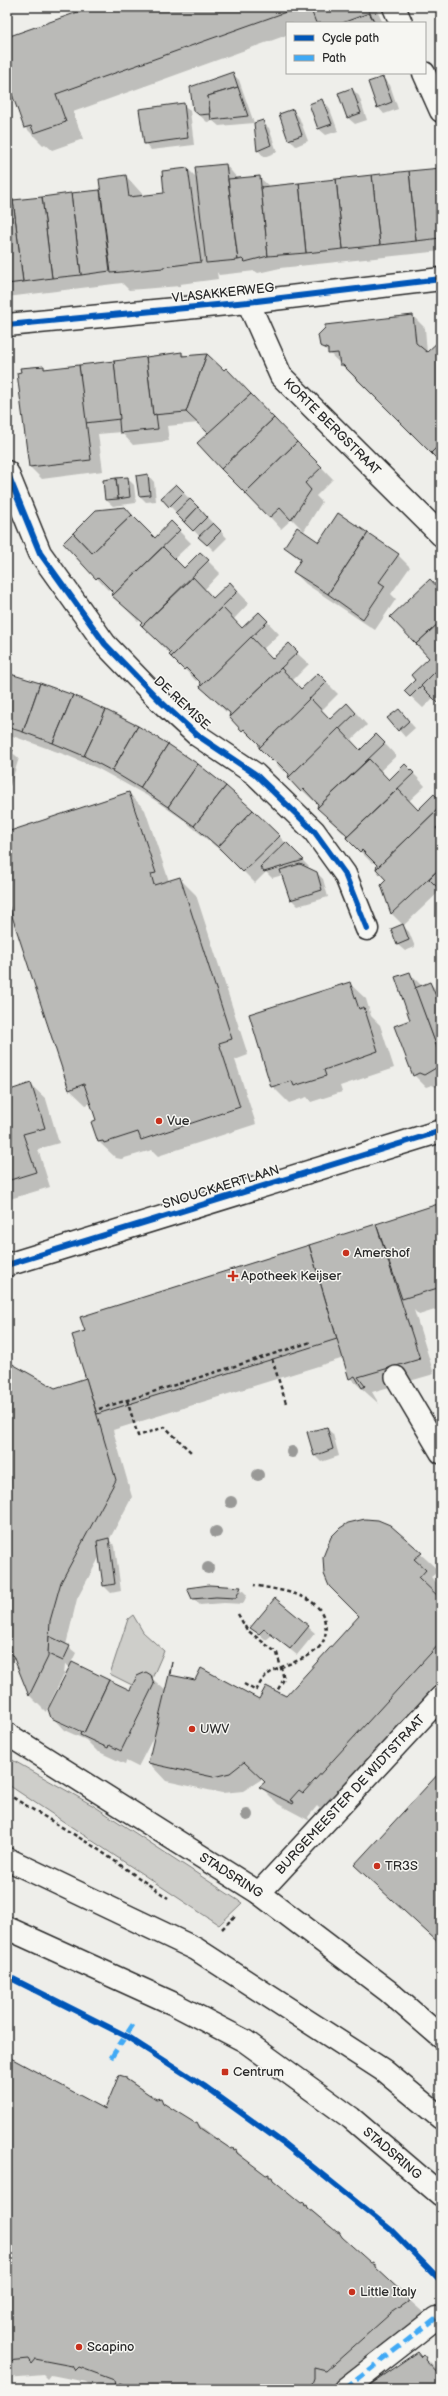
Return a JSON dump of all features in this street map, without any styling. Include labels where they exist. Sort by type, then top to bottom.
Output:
[{"type":"street","points":[[394,7],[401,22]]},
{"type":"street","points":[[424,74],[441,110]]},
{"type":"street","name":"VLASAKKERWEG","points":[[7,325],[248,302],[441,279]]},
{"type":"street","name":"KORTE BERGSTRAAT","points":[[248,302],[281,376],[441,535]]},
{"type":"street","name":"DE REMISE","points":[[7,472],[40,553],[105,644],[160,701],[197,735],[255,774],[314,831],[345,874],[367,929]]},
{"type":"street","name":"SNOUCKAERTLAAN","points":[[7,1265],[441,1131]]},
{"type":"street","name":"BURGEMEESTER DE WIDTSTRAAT","points":[[259,1893],[441,1697]]},
{"type":"street","name":"STADSRING","points":[[7,1734],[259,1893],[388,1991],[441,2037]]},
{"type":"street","points":[[7,1859],[196,1949],[383,2070],[441,2118]]},
{"type":"street","name":"STADSRING","points":[[7,1928],[172,2003],[245,2041],[351,2118],[441,2195]]},
{"type":"street","points":[[345,2389],[436,2318]]},
{"type":"lane","points":[[396,1376],[441,1453]]},
{"type":"path","points":[[99,1409],[311,1342]]},
{"type":"path","points":[[272,1359],[286,1403]]},
{"type":"path","points":[[127,1400],[138,1436],[165,1427],[193,1454]]},
{"type":"path","points":[[244,1684],[256,1691],[266,1675],[305,1658],[317,1647],[326,1627],[323,1613],[310,1600],[254,1585]]},
{"type":"path","points":[[238,1614],[247,1630],[277,1653],[284,1679],[277,1691]]},
{"type":"path","points":[[7,1794],[93,1846],[172,1901]]},
{"type":"path","points":[[217,1933],[259,1893]]},
{"type":"shaded area","points":[[133,1615],[143,1632],[164,1651],[146,1692],[110,1674],[128,1619]]},
{"type":"shaded area","points":[[7,1757],[94,1806],[242,1903],[219,1925],[7,1784]]},
{"type":"building","points":[[92,7],[300,7],[56,94],[66,122],[34,133],[31,126],[24,128],[7,80],[7,37]]},
{"type":"building","points":[[310,7],[367,7],[374,22],[369,13],[345,22],[316,22]]},
{"type":"building","points":[[441,15],[441,25],[437,17]]},
{"type":"building","points":[[233,72],[238,87],[208,96],[210,114],[199,115],[193,110],[190,87]]},
{"type":"building","points":[[383,77],[392,102],[377,108],[368,82]]},
{"type":"building","points":[[238,87],[248,116],[211,120],[208,96]]},
{"type":"building","points":[[352,88],[361,113],[347,118],[338,93]]},
{"type":"building","points":[[322,99],[332,124],[318,129],[309,104]]},
{"type":"building","points":[[184,103],[188,138],[144,144],[139,109]]},
{"type":"building","points":[[293,109],[302,135],[288,140],[279,114]]},
{"type":"building","points":[[263,120],[271,145],[257,151],[254,123]]},
{"type":"building","points":[[226,164],[238,260],[206,263],[195,167]]},
{"type":"building","points":[[188,168],[201,262],[163,268],[111,273],[99,179],[126,175],[129,197],[164,193],[162,171]]},
{"type":"building","points":[[441,168],[441,238],[416,241],[409,171]]},
{"type":"building","points":[[409,171],[416,241],[380,245],[372,175]]},
{"type":"building","points":[[372,175],[380,245],[343,249],[336,179]]},
{"type":"building","points":[[260,176],[268,256],[245,262],[242,259],[238,260],[228,179]]},
{"type":"building","points":[[336,179],[343,249],[306,253],[299,183]]},
{"type":"building","points":[[299,183],[306,253],[268,256],[261,187]]},
{"type":"building","points":[[100,190],[110,271],[81,275],[71,193]]},
{"type":"building","points":[[71,193],[81,275],[52,278],[42,197]]},
{"type":"building","points":[[42,197],[52,278],[23,282],[13,200]]},
{"type":"building","points":[[13,200],[23,282],[7,284],[7,201]]},
{"type":"building","points":[[413,315],[416,343],[427,352],[440,340],[441,342],[441,443],[431,453],[343,365],[340,365],[338,353],[328,354],[328,349],[320,346],[318,335],[325,328],[325,325]]},
{"type":"building","points":[[182,352],[182,356],[207,354],[186,412],[153,415],[146,357]]},
{"type":"building","points":[[207,354],[224,370],[226,368],[251,394],[209,434],[186,412]]},
{"type":"building","points":[[146,357],[153,415],[156,414],[158,429],[120,433],[114,361]]},
{"type":"building","points":[[114,361],[120,419],[85,423],[79,365]]},
{"type":"building","points":[[79,365],[91,460],[29,467],[17,373],[21,372],[20,368],[44,366],[44,369]]},
{"type":"building","points":[[251,394],[274,418],[221,469],[197,443]]},
{"type":"building","points":[[274,418],[297,442],[245,493],[221,469]]},
{"type":"building","points":[[297,442],[322,467],[305,483],[311,490],[291,520],[280,508],[269,518],[245,493]]},
{"type":"building","points":[[441,443],[441,463],[431,453]]},
{"type":"building","points":[[148,474],[150,495],[139,496],[136,476]]},
{"type":"building","points":[[128,477],[130,497],[118,499],[116,478]]},
{"type":"building","points":[[116,478],[118,499],[105,500],[103,480]]},
{"type":"building","points":[[176,484],[184,492],[169,507],[161,498]]},
{"type":"building","points":[[190,499],[198,507],[184,522],[175,513]]},
{"type":"building","points":[[125,507],[132,515],[92,553],[73,533],[96,510]]},
{"type":"building","points":[[198,507],[207,517],[193,531],[184,522]]},
{"type":"building","points":[[338,513],[368,533],[328,594],[293,572],[301,559],[284,547],[297,527],[319,542]]},
{"type":"building","points":[[132,515],[155,538],[171,521],[180,530],[112,596],[113,592],[98,577],[96,579],[63,543],[73,533],[92,553]]},
{"type":"building","points":[[213,523],[221,531],[207,545],[198,537]]},
{"type":"building","points":[[368,533],[399,554],[379,582],[385,586],[363,619],[328,594]]},
{"type":"building","points":[[163,547],[184,568],[200,552],[209,560],[142,626],[140,624],[142,622],[112,596]]},
{"type":"building","points":[[193,577],[213,598],[230,582],[238,591],[171,657],[169,655],[171,653],[142,626]]},
{"type":"building","points":[[430,579],[441,591],[441,621],[416,644],[390,617]]},
{"type":"building","points":[[222,607],[242,628],[259,612],[268,621],[200,687],[201,683],[186,668],[184,670],[171,657]]},
{"type":"building","points":[[441,621],[441,666],[410,697],[404,691],[415,680],[411,675],[429,658],[416,644]]},
{"type":"building","points":[[251,637],[272,659],[289,643],[298,652],[229,717],[230,713],[200,687]]},
{"type":"building","points":[[441,666],[441,706],[421,686]]},
{"type":"building","points":[[281,668],[301,689],[318,673],[327,682],[259,748],[259,744],[244,729],[242,731],[229,717]]},
{"type":"building","points":[[7,673],[40,683],[23,732],[7,727]]},
{"type":"building","points":[[40,683],[73,695],[53,743],[23,732]]},
{"type":"building","points":[[73,695],[106,710],[84,756],[53,743]]},
{"type":"building","points":[[310,698],[330,719],[347,703],[356,713],[288,778],[289,774],[274,759],[272,761],[259,748]]},
{"type":"building","points":[[399,709],[409,721],[398,731],[387,718]]},
{"type":"building","points":[[106,710],[138,726],[112,771],[84,756]]},
{"type":"building","points":[[138,726],[168,744],[140,788],[112,771]]},
{"type":"building","points":[[339,728],[360,750],[376,734],[385,743],[317,808],[318,804],[304,789],[301,792],[288,778]]},
{"type":"building","points":[[168,744],[198,764],[168,807],[140,788]]},
{"type":"building","points":[[7,748],[13,750],[7,769]]},
{"type":"building","points":[[369,759],[389,780],[405,764],[414,773],[346,838],[347,835],[317,808]]},
{"type":"building","points":[[198,764],[226,786],[194,826],[168,807]]},
{"type":"building","points":[[226,786],[253,810],[218,847],[194,826]]},
{"type":"building","points":[[398,789],[418,810],[434,794],[441,801],[441,806],[376,869],[377,865],[362,850],[360,852],[346,838]]},
{"type":"building","points":[[129,792],[156,873],[151,874],[154,885],[180,877],[232,1039],[219,1043],[240,1107],[141,1140],[138,1132],[104,1143],[103,1141],[98,1142],[91,1122],[96,1120],[84,1084],[69,1090],[7,901],[7,832]]},
{"type":"building","points":[[441,806],[441,823],[436,828],[441,834],[441,867],[391,914],[381,885],[386,880],[376,869]]},
{"type":"building","points":[[253,810],[280,836],[243,872],[218,847]]},
{"type":"building","points":[[286,842],[304,860],[264,872],[260,867]]},
{"type":"building","points":[[300,864],[317,872],[322,890],[290,900],[280,870]]},
{"type":"building","points":[[441,867],[441,891],[429,879]]},
{"type":"building","points":[[403,924],[409,940],[397,945],[391,929]]},
{"type":"building","points":[[410,972],[441,1058],[441,1065],[424,1075],[419,1073],[413,1076],[394,1026],[410,1020],[395,977]]},
{"type":"building","points":[[350,982],[359,1009],[364,1007],[378,1051],[324,1070],[326,1076],[294,1086],[292,1081],[271,1087],[249,1014]]},
{"type":"building","points":[[430,982],[441,1008],[441,1058],[415,988]]},
{"type":"building","points":[[31,1083],[45,1128],[23,1134],[36,1172],[7,1181],[7,1091]]},
{"type":"building","points":[[441,1203],[441,1287],[402,1299],[376,1224]]},
{"type":"building","points":[[376,1224],[420,1359],[358,1377],[365,1386],[362,1388],[355,1376],[349,1379],[309,1245]]},
{"type":"building","points":[[309,1245],[337,1339],[97,1414],[72,1335],[85,1331],[80,1317]]},
{"type":"building","points":[[7,1361],[55,1388],[86,1378],[116,1480],[61,1582],[50,1621],[48,1657],[29,1696],[7,1641]]},
{"type":"building","points":[[327,1427],[333,1449],[314,1456],[307,1432]]},
{"type":"building","points":[[365,1519],[378,1520],[390,1525],[422,1553],[414,1559],[426,1570],[419,1578],[441,1599],[441,1642],[303,1793],[299,1790],[290,1800],[294,1802],[293,1804],[259,1787],[265,1782],[244,1762],[230,1773],[213,1777],[148,1763],[172,1662],[170,1675],[195,1680],[201,1668],[259,1699],[266,1686],[286,1696],[359,1616],[329,1586],[324,1574],[323,1557],[331,1537],[340,1528],[348,1523]]},
{"type":"building","points":[[109,1538],[115,1584],[103,1586],[97,1541]]},
{"type":"building","points":[[209,1585],[241,1587],[236,1598],[216,1597],[192,1599],[187,1588]]},
{"type":"building","points":[[275,1598],[309,1626],[290,1649],[264,1629],[259,1634],[250,1628]]},
{"type":"building","points":[[49,1636],[70,1646],[63,1661],[48,1654]]},
{"type":"building","points":[[72,1662],[109,1680],[84,1733],[51,1718],[48,1709]]},
{"type":"building","points":[[146,1672],[151,1675],[154,1684],[121,1751],[109,1745],[108,1748],[80,1735],[81,1732],[84,1733],[109,1680],[130,1690],[137,1676]]},
{"type":"building","points":[[441,1771],[441,1945],[354,1865]]},
{"type":"building","points":[[7,2056],[105,2109],[119,2075],[126,2077],[126,2079],[156,2099],[161,2098],[163,2103],[195,2123],[197,2122],[200,2128],[231,2149],[233,2148],[234,2151],[236,2150],[237,2153],[266,2175],[269,2174],[269,2177],[272,2177],[273,2180],[301,2203],[304,2202],[305,2206],[307,2205],[308,2208],[337,2232],[339,2232],[342,2237],[371,2263],[373,2262],[375,2267],[404,2294],[406,2294],[406,2297],[409,2297],[408,2302],[390,2314],[326,2371],[314,2368],[314,2378],[310,2389],[133,2389],[120,2383],[115,2386],[114,2380],[79,2367],[75,2371],[72,2366],[35,2359],[31,2364],[28,2359],[7,2361]]},
{"type":"building","points":[[418,2352],[422,2357],[424,2355],[426,2358],[425,2360],[441,2377],[441,2389],[364,2389]]},
{"type":"marked path","points":[[111,2058],[134,2023]]},
{"type":"marked path","points":[[345,2389],[436,2318]]},
{"type":"cycle path","points":[[7,325],[248,302],[441,279]]},
{"type":"cycle path","points":[[7,472],[40,553],[105,644],[160,701],[197,735],[255,774],[314,831],[345,874],[367,929]]},
{"type":"cycle path","points":[[7,1265],[441,1131]]},
{"type":"cycle path","points":[[7,1976],[126,2036],[204,2086],[283,2143],[391,2230],[441,2281]]},
{"type":"place","name":"Vue","points":[[159,1121]]},
{"type":"place","name":"Amershof","points":[[346,1253]]},
{"type":"place","name":"Apotheek Keijser","points":[[233,1276]]},
{"type":"place","name":"UWV","points":[[192,1729]]},
{"type":"place","name":"TR3S","points":[[377,1866]]},
{"type":"place","name":"Centrum","points":[[225,2072]]},
{"type":"place","name":"Little Italy","points":[[352,2292]]},
{"type":"place","name":"Scapino","points":[[79,2347]]}]
